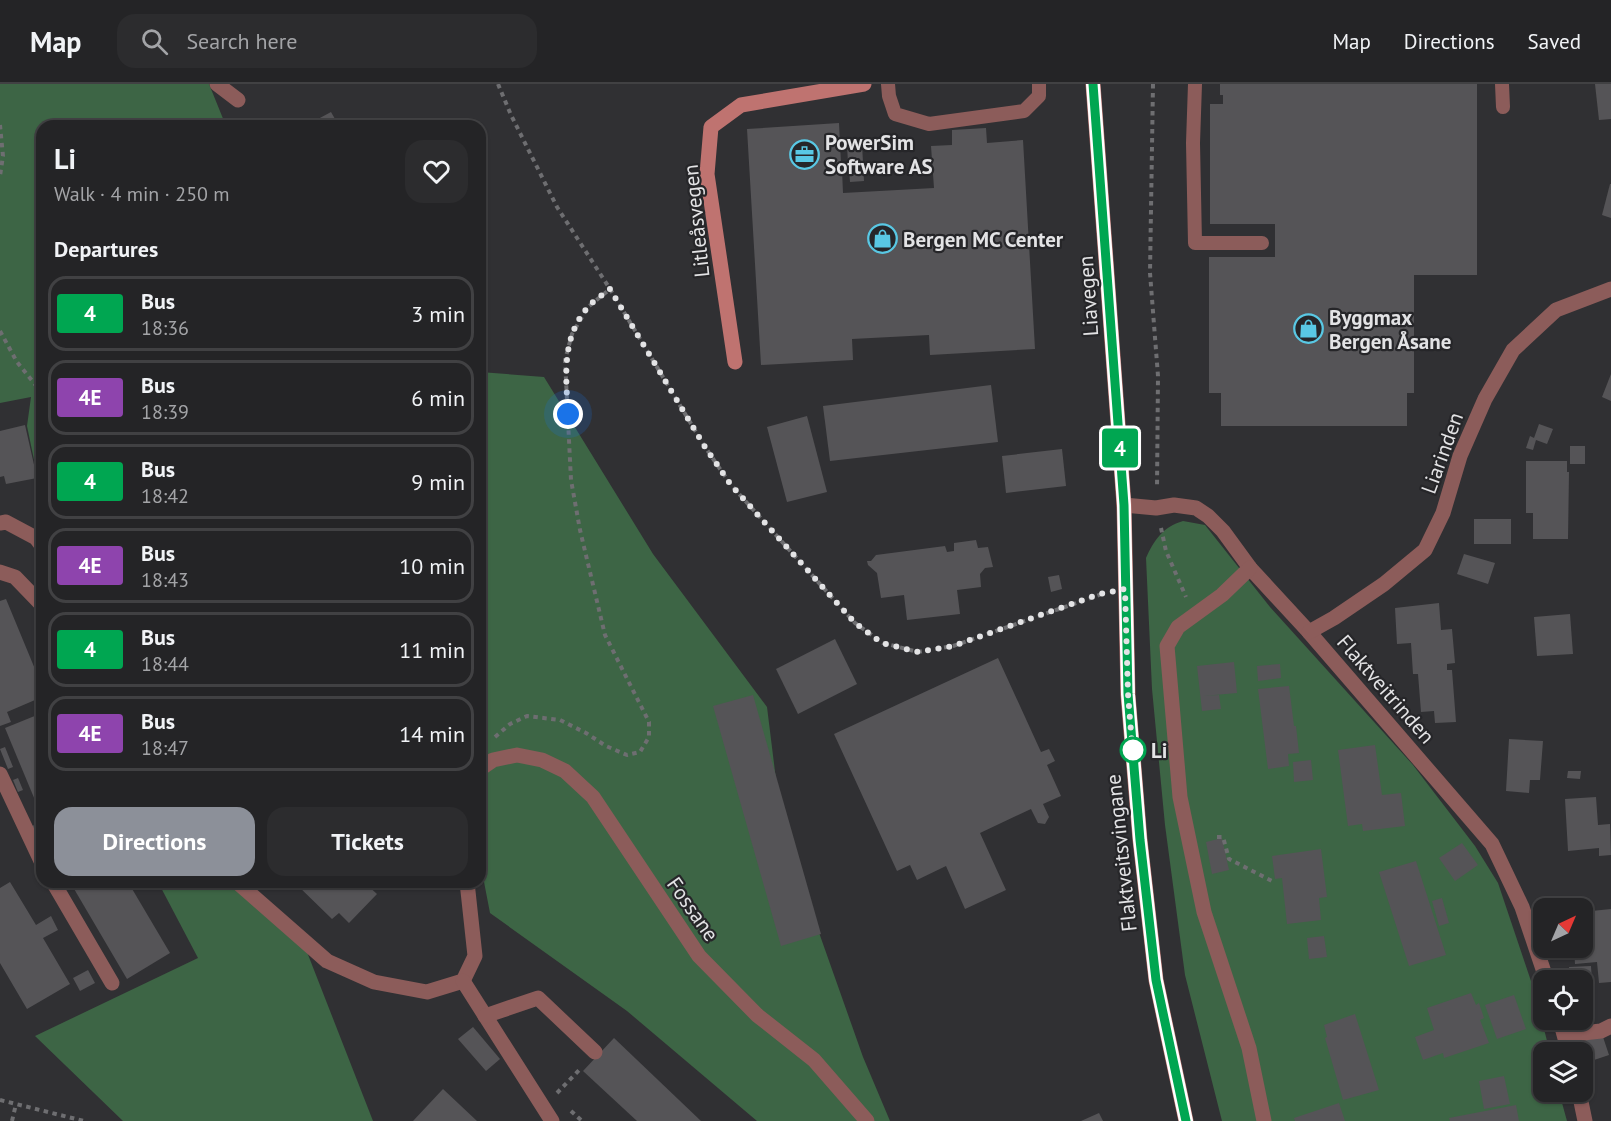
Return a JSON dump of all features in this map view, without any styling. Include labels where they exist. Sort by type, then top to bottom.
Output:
[{"type":"main road","name":"Litleåsvegen","points":[[735,362],[707,174],[711,127],[741,105],[864,84]]},
{"type":"main road","name":"Liavegen","points":[[1093,84],[1124,505]]},
{"type":"main road","name":"Flaktveitsvingane","points":[[1124,505],[1128,694],[1140,840],[1156,980],[1186,1121]]},
{"type":"street","points":[[217,84],[238,100]]},
{"type":"street","name":"Liarinden","points":[[1309,632],[1384,584],[1425,550],[1443,513],[1460,456],[1485,399],[1513,350],[1556,310],[1611,289]]},
{"type":"street","name":"Flaktveitrinden","points":[[1124,505],[1156,508],[1174,505],[1196,508],[1223,531],[1250,568],[1309,632],[1492,844],[1522,907],[1543,970]]},
{"type":"street","points":[[0,523],[6,522],[36,538]]},
{"type":"street","points":[[1250,568],[1222,595],[1178,627],[1167,646],[1180,797],[1204,912],[1249,1048],[1264,1121]]},
{"type":"street","points":[[0,572],[15,577],[36,599]]},
{"type":"street","name":"Fossane","points":[[486,764],[517,756],[542,760],[565,771],[593,797],[699,956],[757,1015],[814,1060],[867,1121]]},
{"type":"street","points":[[0,774],[36,850]]},
{"type":"street","points":[[57,888],[112,983]]},
{"type":"street","points":[[244,888],[327,961],[374,982],[427,992],[463,981],[475,956],[468,888]]},
{"type":"street","points":[[463,981],[552,1121]]},
{"type":"street","points":[[485,1016],[538,998],[595,1052]]},
{"type":"street","points":[[1565,1035],[1600,1031],[1611,1026]]},
{"type":"street","points":[[1563,1030],[1567,1042]]},
{"type":"street","points":[[1581,1102],[1585,1121]]},
{"type":"lane","points":[[888,84],[895,114],[929,124],[1024,111],[1039,96],[1039,84]]},
{"type":"lane","points":[[1195,84],[1193,143],[1195,243],[1262,243]]},
{"type":"lane","points":[[1502,84],[1503,106]]},
{"type":"path","points":[[498,84],[557,207],[610,289],[705,447],[731,485],[855,623],[882,643],[918,652],[953,646],[1100,594],[1125,589]]},
{"type":"path","points":[[1153,84],[1150,273],[1158,376],[1156,508],[1166,551],[1194,614]]},
{"type":"path","points":[[0,125],[3,156],[0,176]]},
{"type":"path","points":[[486,764],[493,739],[510,724],[527,716],[560,720],[627,756],[640,752],[649,737],[649,722],[605,635],[580,530],[571,480],[565,360],[572,333],[588,307],[610,289]]},
{"type":"path","points":[[0,331],[17,362],[36,386]]},
{"type":"path","points":[[1217,837],[1223,837],[1229,859],[1272,881]]},
{"type":"path","points":[[555,1096],[595,1052]]},
{"type":"path","points":[[0,1100],[84,1121]]},
{"type":"path","points":[[12,1121],[16,1104]]},
{"type":"green space","points":[[0,84],[209,84],[224,120],[36,120],[36,469],[27,426],[31,397],[0,403]]},
{"type":"green space","points":[[486,372],[544,377],[653,554],[767,707],[782,828],[863,1057],[890,1121],[757,1121],[627,1011],[490,913],[485,888]]},
{"type":"green space","points":[[1183,521],[1205,525],[1270,607],[1413,765],[1475,846],[1498,883],[1533,987],[1533,1030],[1544,1030],[1547,1042],[1533,1042],[1533,1102],[1562,1102],[1567,1121],[1222,1121],[1185,975],[1165,825],[1152,689],[1146,558],[1160,535]]},
{"type":"green space","points":[[161,888],[250,888],[298,929],[373,1121],[123,1121],[35,1036],[198,958]]},
{"type":"building","points":[[1220,84],[1477,84],[1477,275],[1414,275],[1414,393],[1407,393],[1407,426],[1221,426],[1221,393],[1209,393],[1209,257],[1275,257],[1275,224],[1210,224],[1210,104],[1223,104]]},
{"type":"building","points":[[1595,84],[1611,84],[1611,119],[1599,120]]},
{"type":"building","points":[[331,112],[336,120],[316,120]]},
{"type":"building","points":[[839,123],[841,163],[848,163],[847,145],[862,144],[864,181],[850,182],[849,169],[842,170],[843,193],[934,188],[931,146],[952,145],[952,130],[986,128],[987,143],[1023,140],[1035,349],[930,355],[929,335],[852,339],[853,360],[761,365],[747,129]]},
{"type":"building","points":[[1611,184],[1611,218],[1602,215]]},
{"type":"building","points":[[1611,374],[1611,401],[1602,397]]},
{"type":"building","points":[[991,385],[998,442],[830,461],[823,406]]},
{"type":"building","points":[[807,416],[827,492],[787,502],[767,427]]},
{"type":"building","points":[[1539,424],[1553,429],[1547,444],[1536,440],[1533,450],[1526,448],[1530,436],[1534,438]]},
{"type":"building","points":[[25,425],[36,478],[6,484],[4,476],[0,477],[0,431]]},
{"type":"building","points":[[1570,446],[1585,446],[1585,464],[1570,464]]},
{"type":"building","points":[[1062,449],[1066,486],[1006,493],[1002,456]]},
{"type":"building","points":[[1526,461],[1567,461],[1567,472],[1569,472],[1568,539],[1533,539],[1533,513],[1526,513]]},
{"type":"building","points":[[1474,519],[1511,519],[1511,544],[1474,544]]},
{"type":"building","points":[[976,540],[978,548],[988,547],[993,567],[985,568],[980,574],[981,587],[957,590],[960,614],[907,620],[904,595],[881,598],[877,573],[867,561],[871,561],[876,555],[945,546],[947,552],[954,551],[954,543]]},
{"type":"building","points":[[1464,554],[1495,563],[1488,584],[1457,574]]},
{"type":"building","points":[[1059,575],[1062,589],[1051,592],[1048,577]]},
{"type":"building","points":[[6,599],[36,672],[36,700],[7,712],[11,722],[0,726],[0,601]]},
{"type":"building","points":[[1439,603],[1441,630],[1452,629],[1455,663],[1447,664],[1447,670],[1452,670],[1456,722],[1435,723],[1434,711],[1421,712],[1418,674],[1413,674],[1411,643],[1397,644],[1395,608]]},
{"type":"building","points":[[1570,614],[1573,654],[1537,656],[1534,617]]},
{"type":"building","points":[[835,639],[857,684],[798,714],[776,669]]},
{"type":"building","points":[[998,658],[1041,752],[1049,749],[1055,761],[1047,765],[1061,796],[1043,804],[1049,817],[1045,824],[1038,823],[1031,809],[980,833],[1006,890],[965,909],[946,866],[917,880],[910,865],[897,871],[834,734]]},
{"type":"building","points":[[1234,662],[1237,693],[1203,696],[1219,695],[1221,709],[1202,711],[1197,666]]},
{"type":"building","points":[[1280,664],[1281,678],[1258,681],[1257,666]]},
{"type":"building","points":[[1289,686],[1299,753],[1288,754],[1289,766],[1268,769],[1258,689]]},
{"type":"building","points":[[753,695],[821,934],[781,946],[713,706]]},
{"type":"building","points":[[36,715],[36,803],[5,728]]},
{"type":"building","points":[[1509,739],[1543,741],[1540,780],[1530,780],[1529,793],[1506,791]]},
{"type":"building","points":[[1375,745],[1382,795],[1401,793],[1405,826],[1363,831],[1362,824],[1348,826],[1338,750]]},
{"type":"building","points":[[5,747],[13,767],[8,769],[0,749]]},
{"type":"building","points":[[1311,760],[1313,780],[1294,782],[1293,762]]},
{"type":"building","points":[[1568,771],[1581,771],[1580,779],[1567,778]]},
{"type":"building","points":[[18,778],[23,790],[18,792],[13,780]]},
{"type":"building","points":[[1596,797],[1598,825],[1610,824],[1611,855],[1599,856],[1599,848],[1568,851],[1565,799]]},
{"type":"building","points":[[1222,838],[1229,870],[1212,874],[1206,842]]},
{"type":"building","points":[[1462,843],[1478,865],[1455,881],[1439,858]]},
{"type":"building","points":[[1321,849],[1327,897],[1319,898],[1321,920],[1287,924],[1282,878],[1275,879],[1272,856]]},
{"type":"building","points":[[1416,861],[1446,955],[1409,966],[1379,872]]},
{"type":"building","points":[[10,882],[36,925],[51,916],[58,930],[43,938],[70,984],[27,1009],[0,963],[0,888]]},
{"type":"building","points":[[74,888],[132,888],[170,953],[127,979]]},
{"type":"building","points":[[300,888],[370,888],[377,894],[349,923],[339,913],[332,919]]},
{"type":"building","points":[[1442,898],[1449,923],[1439,926],[1432,901]]},
{"type":"building","points":[[1611,909],[1611,982],[1599,983],[1597,962],[1575,964],[1575,958],[1593,958],[1593,911]]},
{"type":"building","points":[[1324,936],[1327,957],[1309,959],[1307,938]]},
{"type":"building","points":[[1591,966],[1591,970],[1569,970],[1569,967]]},
{"type":"building","points":[[88,970],[95,983],[80,991],[73,978]]},
{"type":"building","points":[[1471,993],[1476,1005],[1479,1003],[1484,1018],[1480,1020],[1489,1043],[1444,1058],[1443,1053],[1423,1060],[1415,1037],[1434,1030],[1427,1008]]},
{"type":"building","points":[[1514,995],[1526,1029],[1497,1039],[1485,1005]]},
{"type":"building","points":[[1355,1014],[1379,1090],[1343,1100],[1325,1038],[1327,1037],[1324,1025]]},
{"type":"building","points":[[473,1027],[500,1059],[486,1071],[458,1039]]},
{"type":"building","points":[[1602,1034],[1609,1055],[1593,1060],[1593,1042],[1581,1042]]},
{"type":"building","points":[[614,1038],[701,1121],[637,1121],[583,1071]]},
{"type":"building","points":[[1504,1076],[1510,1104],[1484,1109],[1479,1081]]},
{"type":"building","points":[[443,1089],[477,1121],[413,1121]]},
{"type":"building","points":[[1339,1103],[1345,1121],[1295,1121],[1294,1118]]},
{"type":"building","points":[[1516,1105],[1519,1121],[1450,1121],[1449,1118]]},
{"type":"building","points":[[1099,1113],[1103,1121],[1081,1121]]},
{"type":"bus line","name":"4","points":[[1093,84],[1124,505],[1128,694],[1140,840],[1156,980],[1186,1121]]},
{"type":"place","name":"PowerSim Software AS","points":[[804,154]]},
{"type":"place","name":"Bergen MC Center","points":[[882,239]]},
{"type":"place","name":"Byggmax Bergen Åsane","points":[[1308,329]]},
{"type":"place","name":"Li","points":[[1133,750]]},
{"type":"route","points":[[568,414],[565,360],[572,333],[588,307],[610,289],[705,447],[731,485],[855,623],[882,643],[918,652],[953,646],[1100,594],[1125,589],[1128,694],[1133,757],[1133,750]]}]
